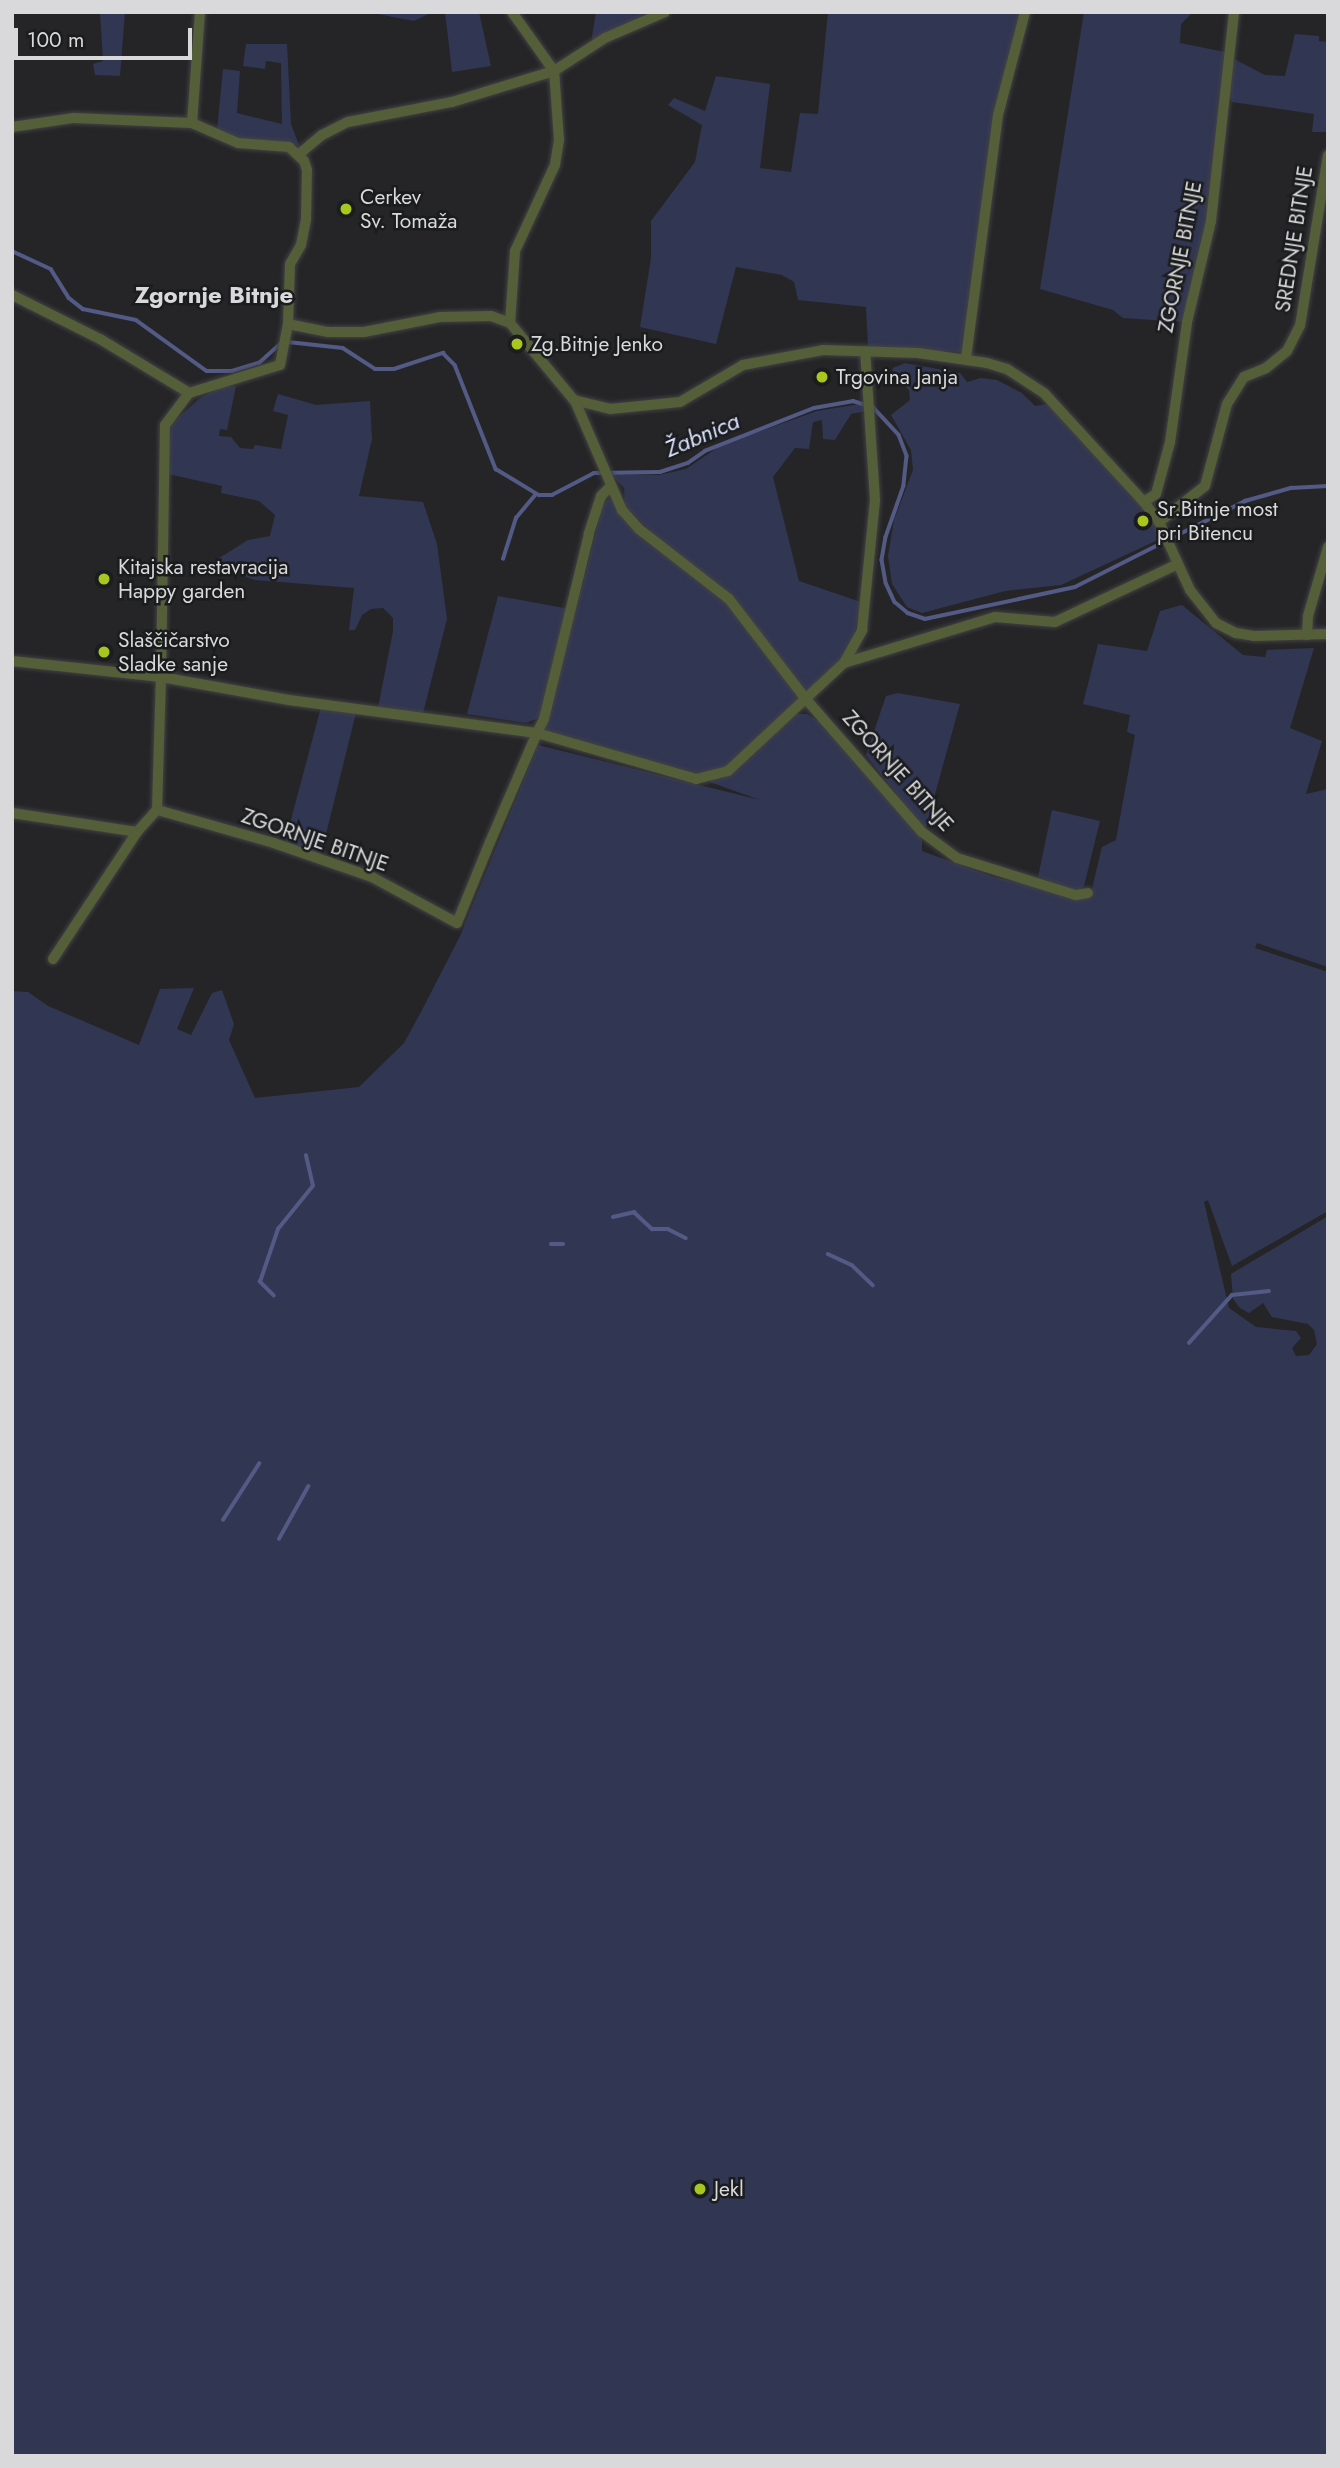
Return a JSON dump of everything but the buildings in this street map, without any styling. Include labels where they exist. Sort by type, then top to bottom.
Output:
[{"type":"street","points":[[192,123],[200,12]]},
{"type":"street","points":[[288,328],[364,332],[476,314],[510,323],[516,251],[557,153],[554,71],[512,12]]},
{"type":"street","points":[[298,155],[322,135],[348,122],[452,102],[554,71],[612,35],[665,12]]},
{"type":"street","points":[[966,358],[998,115],[1025,12]]},
{"type":"street","name":"ZGORNJE BITNJE","points":[[1144,502],[1156,494],[1170,442],[1187,322],[1211,221],[1234,12]]},
{"type":"street","points":[[12,127],[74,118],[192,123],[238,143],[289,147],[298,155],[307,170],[306,220],[301,245],[290,264],[288,328],[280,365],[272,370],[217,381],[189,393],[169,415],[163,440],[157,810],[137,832],[53,959]]},
{"type":"street","name":"SREDNJE BITNJE","points":[[1160,525],[1205,486],[1227,404],[1244,377],[1266,368],[1287,351],[1300,326],[1328,155]]},
{"type":"street","points":[[12,295],[100,339],[189,393]]},
{"type":"street","name":"ZGORNJE BITNJE","points":[[510,323],[574,400],[608,483],[639,529],[729,599],[805,698],[938,847],[957,858],[1076,895],[1088,893]]},
{"type":"street","points":[[574,400],[596,408],[662,407],[695,396],[731,370],[758,360],[823,350],[966,358],[1007,369],[1044,393],[1144,502],[1160,525],[1197,601],[1226,629],[1254,636],[1328,634]]},
{"type":"street","points":[[12,661],[161,677],[289,700],[537,733],[696,779],[728,771],[844,663],[862,630],[875,500],[865,351]]},
{"type":"street","name":"ZGORNJE BITNJE","points":[[157,810],[274,843],[372,877],[457,923],[537,733],[593,522],[608,483]]},
{"type":"street","points":[[1307,635],[1308,616],[1328,547]]},
{"type":"street","points":[[844,663],[995,617],[1055,622],[1178,564]]},
{"type":"street","points":[[12,813],[137,832]]},
{"type":"shaded area","points":[[100,12],[125,12],[120,76],[95,75],[93,64],[103,61]]},
{"type":"shaded area","points":[[367,12],[433,12],[414,21]]},
{"type":"shaded area","points":[[445,12],[479,12],[491,66],[452,72]]},
{"type":"shaded area","points":[[596,12],[649,12],[591,43]]},
{"type":"shaded area","points":[[828,12],[1020,12],[962,352],[868,347],[866,307],[798,300],[794,282],[782,275],[736,267],[716,344],[640,327],[651,258],[651,221],[695,162],[702,125],[668,105],[674,98],[705,111],[716,76],[770,84],[760,168],[791,172],[800,113],[818,114]]},
{"type":"shaded area","points":[[1084,12],[1191,14],[1181,24],[1180,43],[1225,52],[1207,221],[1182,322],[1123,318],[1113,310],[1040,289]]},
{"type":"shaded area","points":[[1295,34],[1319,36],[1319,41],[1328,42],[1328,132],[1312,132],[1314,114],[1232,102],[1228,90],[1234,59],[1265,75],[1285,76]]},
{"type":"shaded area","points":[[246,44],[287,44],[291,124],[299,145],[245,141],[217,131],[223,69],[240,71],[237,113],[282,124],[281,63],[266,61],[265,69],[243,66]]},
{"type":"shaded area","points":[[905,363],[960,373],[967,382],[981,378],[997,380],[1022,393],[1035,406],[1047,404],[1145,510],[1162,538],[1061,585],[1005,591],[922,613],[907,607],[892,584],[888,556],[894,520],[913,470],[911,450],[891,415],[910,400],[909,390],[892,374],[893,368]]},
{"type":"shaded area","points":[[236,386],[227,430],[220,429],[219,436],[231,437],[240,448],[253,449],[255,445],[281,449],[288,415],[273,411],[278,394],[316,405],[370,401],[372,439],[359,496],[423,502],[437,544],[447,619],[423,713],[378,708],[393,631],[393,618],[383,608],[371,609],[362,615],[355,630],[349,630],[354,588],[255,580],[214,566],[213,562],[248,540],[270,536],[275,515],[259,501],[221,493],[222,486],[168,474],[171,424],[200,398],[221,387]]},
{"type":"shaded area","points":[[866,403],[866,411],[851,414],[835,440],[823,439],[822,420],[813,422],[809,449],[795,448],[773,477],[799,581],[861,602],[853,644],[826,679],[806,691],[732,596],[656,537],[625,506],[624,488],[611,474],[659,475],[686,469],[720,446],[817,411]]},
{"type":"shaded area","points":[[611,499],[636,532],[730,606],[800,699],[727,768],[695,776],[544,733],[601,513],[606,500]]},
{"type":"shaded area","points":[[498,596],[570,609],[541,717],[526,723],[467,714]]},
{"type":"shaded area","points":[[1182,605],[1243,655],[1265,657],[1267,650],[1314,648],[1290,728],[1322,741],[1306,794],[1328,789],[1328,967],[1257,943],[1255,948],[1328,972],[1328,1211],[1232,1266],[1208,1200],[1204,1202],[1229,1308],[1256,1327],[1296,1331],[1301,1338],[1292,1348],[1296,1356],[1309,1355],[1317,1344],[1314,1330],[1308,1324],[1272,1317],[1263,1303],[1249,1313],[1240,1308],[1233,1299],[1231,1274],[1328,1216],[1328,2456],[12,2456],[12,991],[28,992],[48,1006],[139,1045],[160,989],[194,988],[177,1029],[191,1035],[212,993],[222,990],[234,1024],[229,1040],[255,1098],[359,1087],[404,1043],[421,1012],[460,936],[538,745],[760,800],[710,782],[797,714],[807,714],[823,724],[922,839],[922,851],[993,877],[1090,897],[1102,847],[1116,840],[1135,735],[1127,732],[1130,715],[1083,704],[1098,644],[1147,651],[1160,611]]},
{"type":"shaded area","points":[[898,693],[960,704],[925,830],[866,755],[886,696]]},
{"type":"shaded area","points":[[321,707],[356,713],[321,854],[285,842]]},
{"type":"shaded area","points":[[1052,810],[1100,821],[1084,886],[1078,891],[1038,877]]},
{"type":"waterway","name":"Žabnica","points":[[12,251],[51,269],[69,298],[83,309],[136,320],[207,371],[232,371],[259,363],[280,344]]},
{"type":"waterway","name":"Žabnica","points":[[288,342],[343,348],[375,369],[394,369],[443,353],[455,365],[496,469],[539,495],[552,495],[594,473],[660,472],[688,463],[705,451],[814,408],[853,401],[873,407],[899,435],[907,456],[904,486],[886,537],[882,560],[886,583],[895,602],[908,613],[925,619],[1075,587],[1245,501],[1291,488],[1328,486]]},
{"type":"waterway","points":[[503,559],[516,518],[536,494]]},
{"type":"waterway","points":[[274,1296],[260,1282],[278,1229],[313,1186],[306,1156]]},
{"type":"waterway","points":[[613,1217],[634,1212],[652,1229],[668,1229],[686,1238]]},
{"type":"waterway","points":[[551,1244],[563,1244]]},
{"type":"waterway","points":[[828,1254],[852,1265],[873,1285]]},
{"type":"waterway","points":[[1189,1343],[1232,1295],[1269,1291]]},
{"type":"waterway","points":[[223,1520],[259,1464]]},
{"type":"waterway","points":[[279,1539],[308,1487]]},
{"type":"place","name":"Cerkev Sv. Tomaža","points":[[346,209]]},
{"type":"place","name":"Zg.Bitnje Jenko","points":[[517,344]]},
{"type":"place","name":"Trgovina Janja","points":[[822,377]]},
{"type":"place","name":"Sr.Bitnje most pri Bitencu","points":[[1143,521]]},
{"type":"place","name":"Kitajska restavracija Happy garden","points":[[104,579]]},
{"type":"place","name":"Slaščičarstvo Sladke sanje","points":[[104,652]]},
{"type":"place","name":"Jekl","points":[[700,2189]]},
{"type":"district","name":"Zgornje Bitnje","points":[[214,295]]}]
